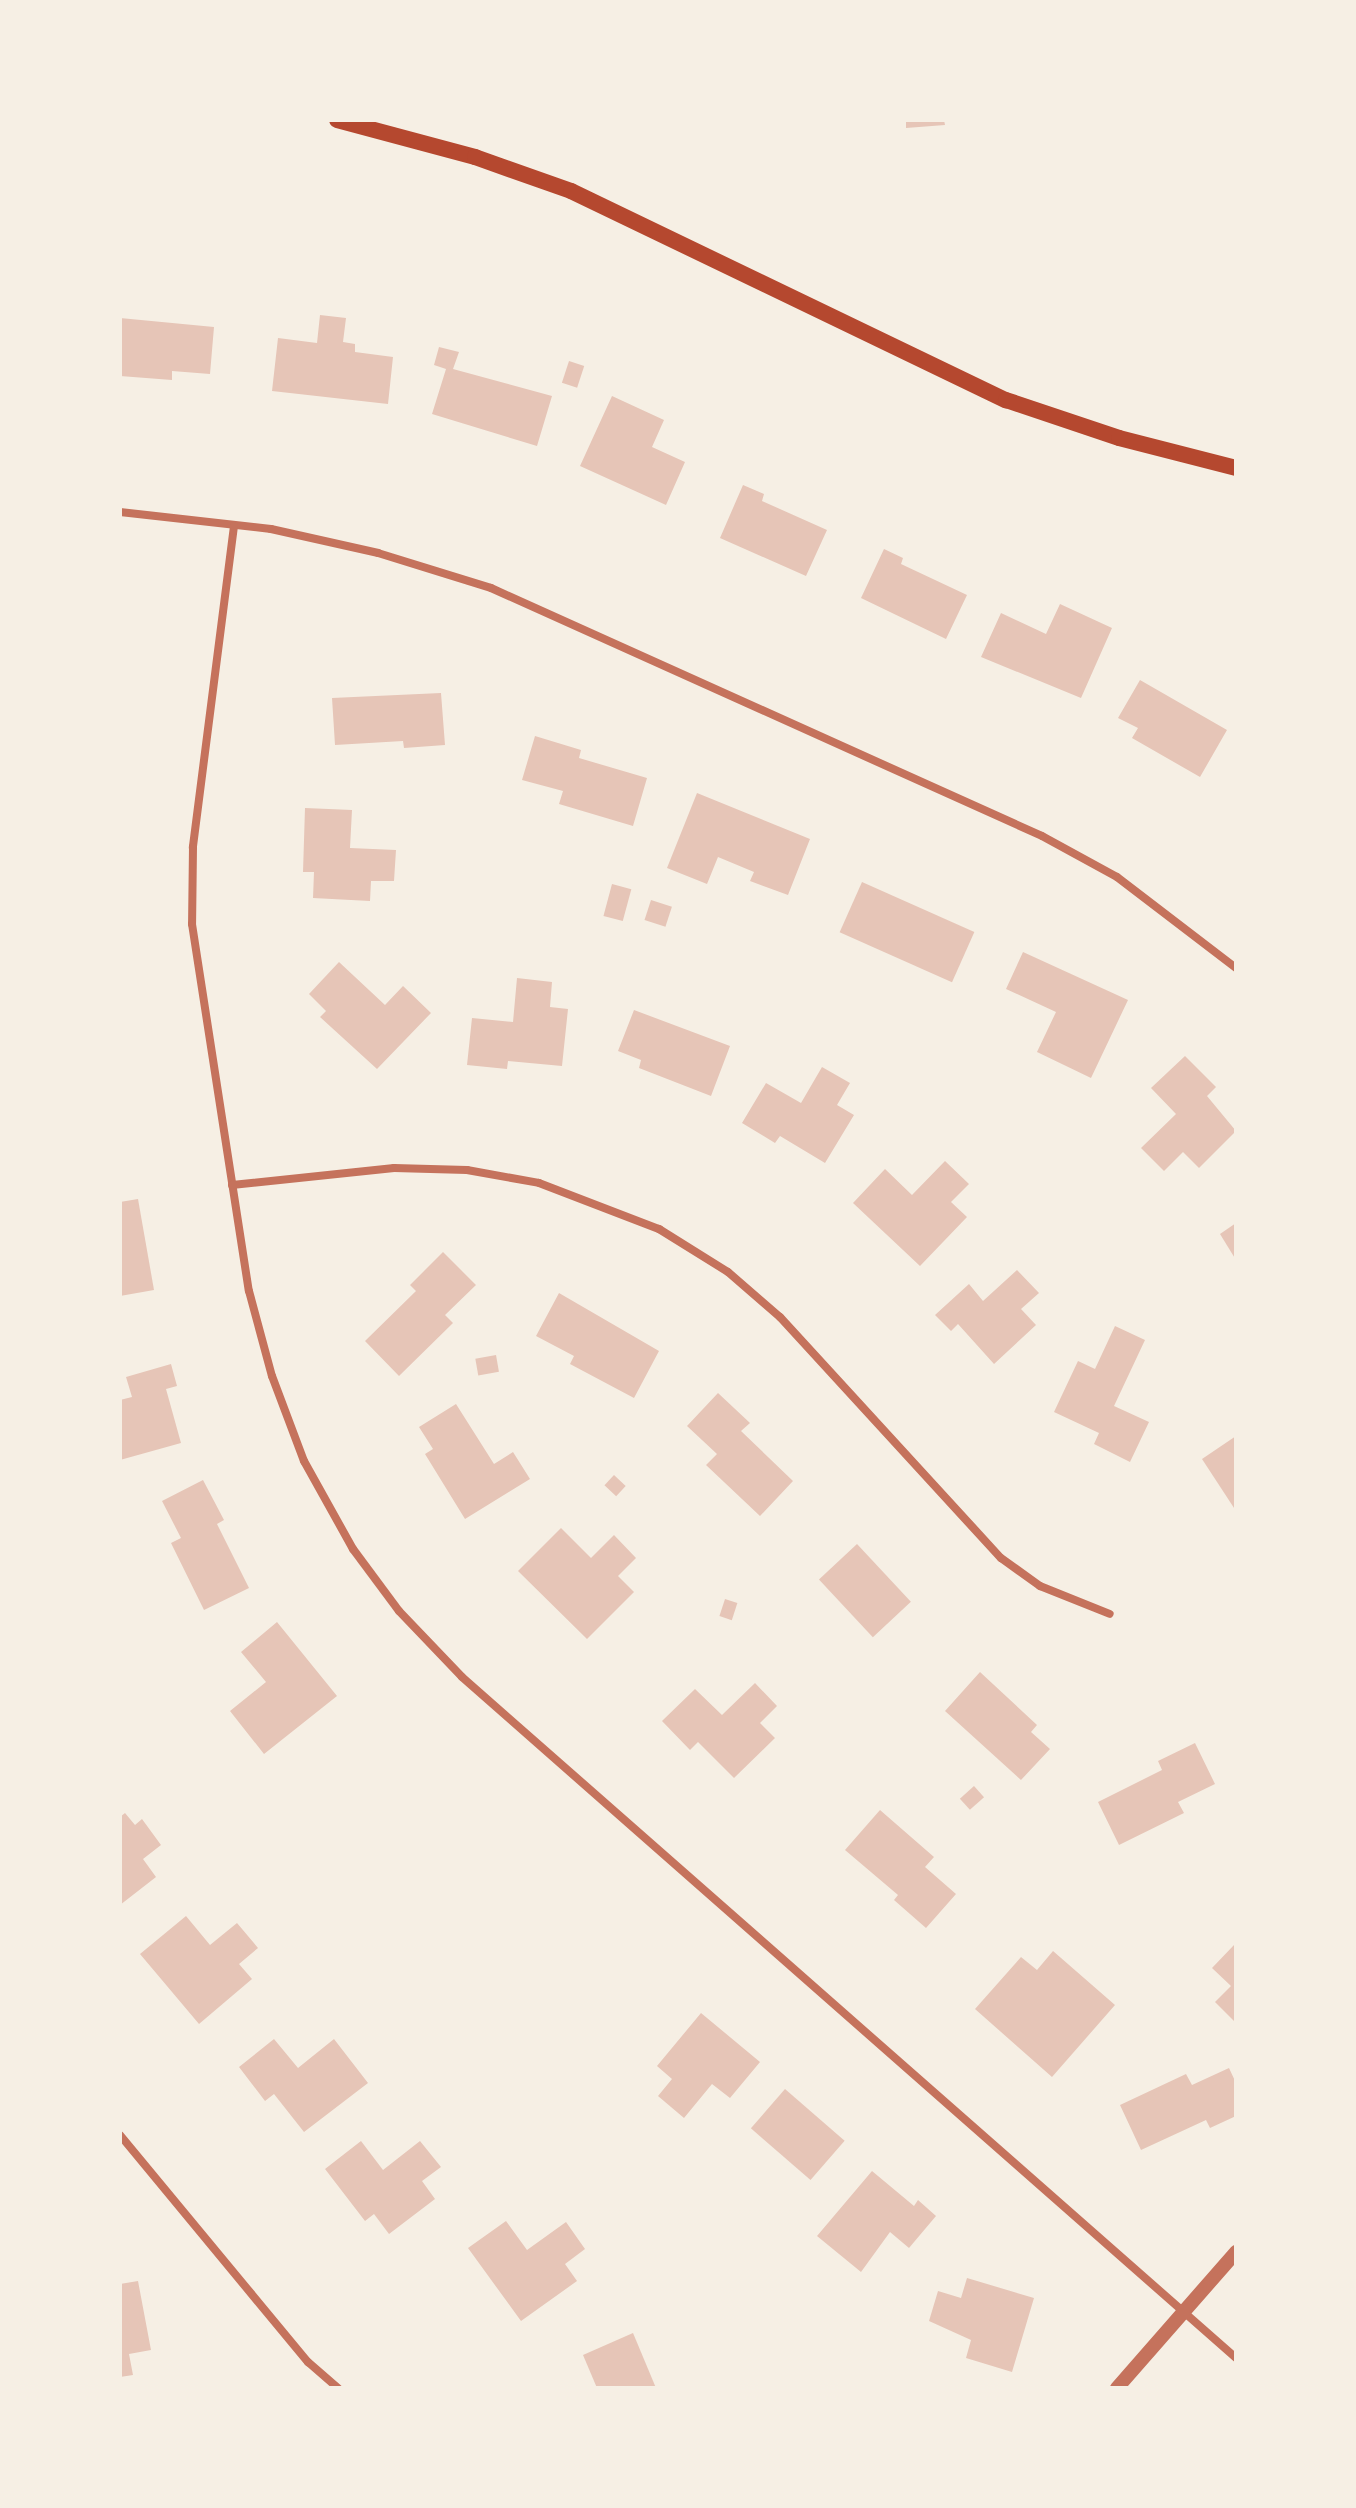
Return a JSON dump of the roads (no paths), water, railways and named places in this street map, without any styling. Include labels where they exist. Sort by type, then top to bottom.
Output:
[{"type":"main road","points":[[337,120],[475,157],[571,191],[738,275],[1006,400],[1119,438],[1236,468]]},
{"type":"street","points":[[120,512],[234,526],[378,553],[491,588],[1042,836],[1117,877],[1236,968]]},
{"type":"street","points":[[234,526],[193,847],[192,924],[232,1185],[264,1347],[304,1461],[353,1549],[399,1611],[462,1677],[1236,2358]]},
{"type":"street","points":[[232,1185],[394,1168],[467,1170],[539,1183],[659,1229],[728,1272],[780,1317],[1001,1558],[1040,1586],[1110,1614]]},
{"type":"street","points":[[120,2135],[308,2362],[338,2388]]},
{"type":"street","points":[[1117,2388],[1236,2252]]}]
